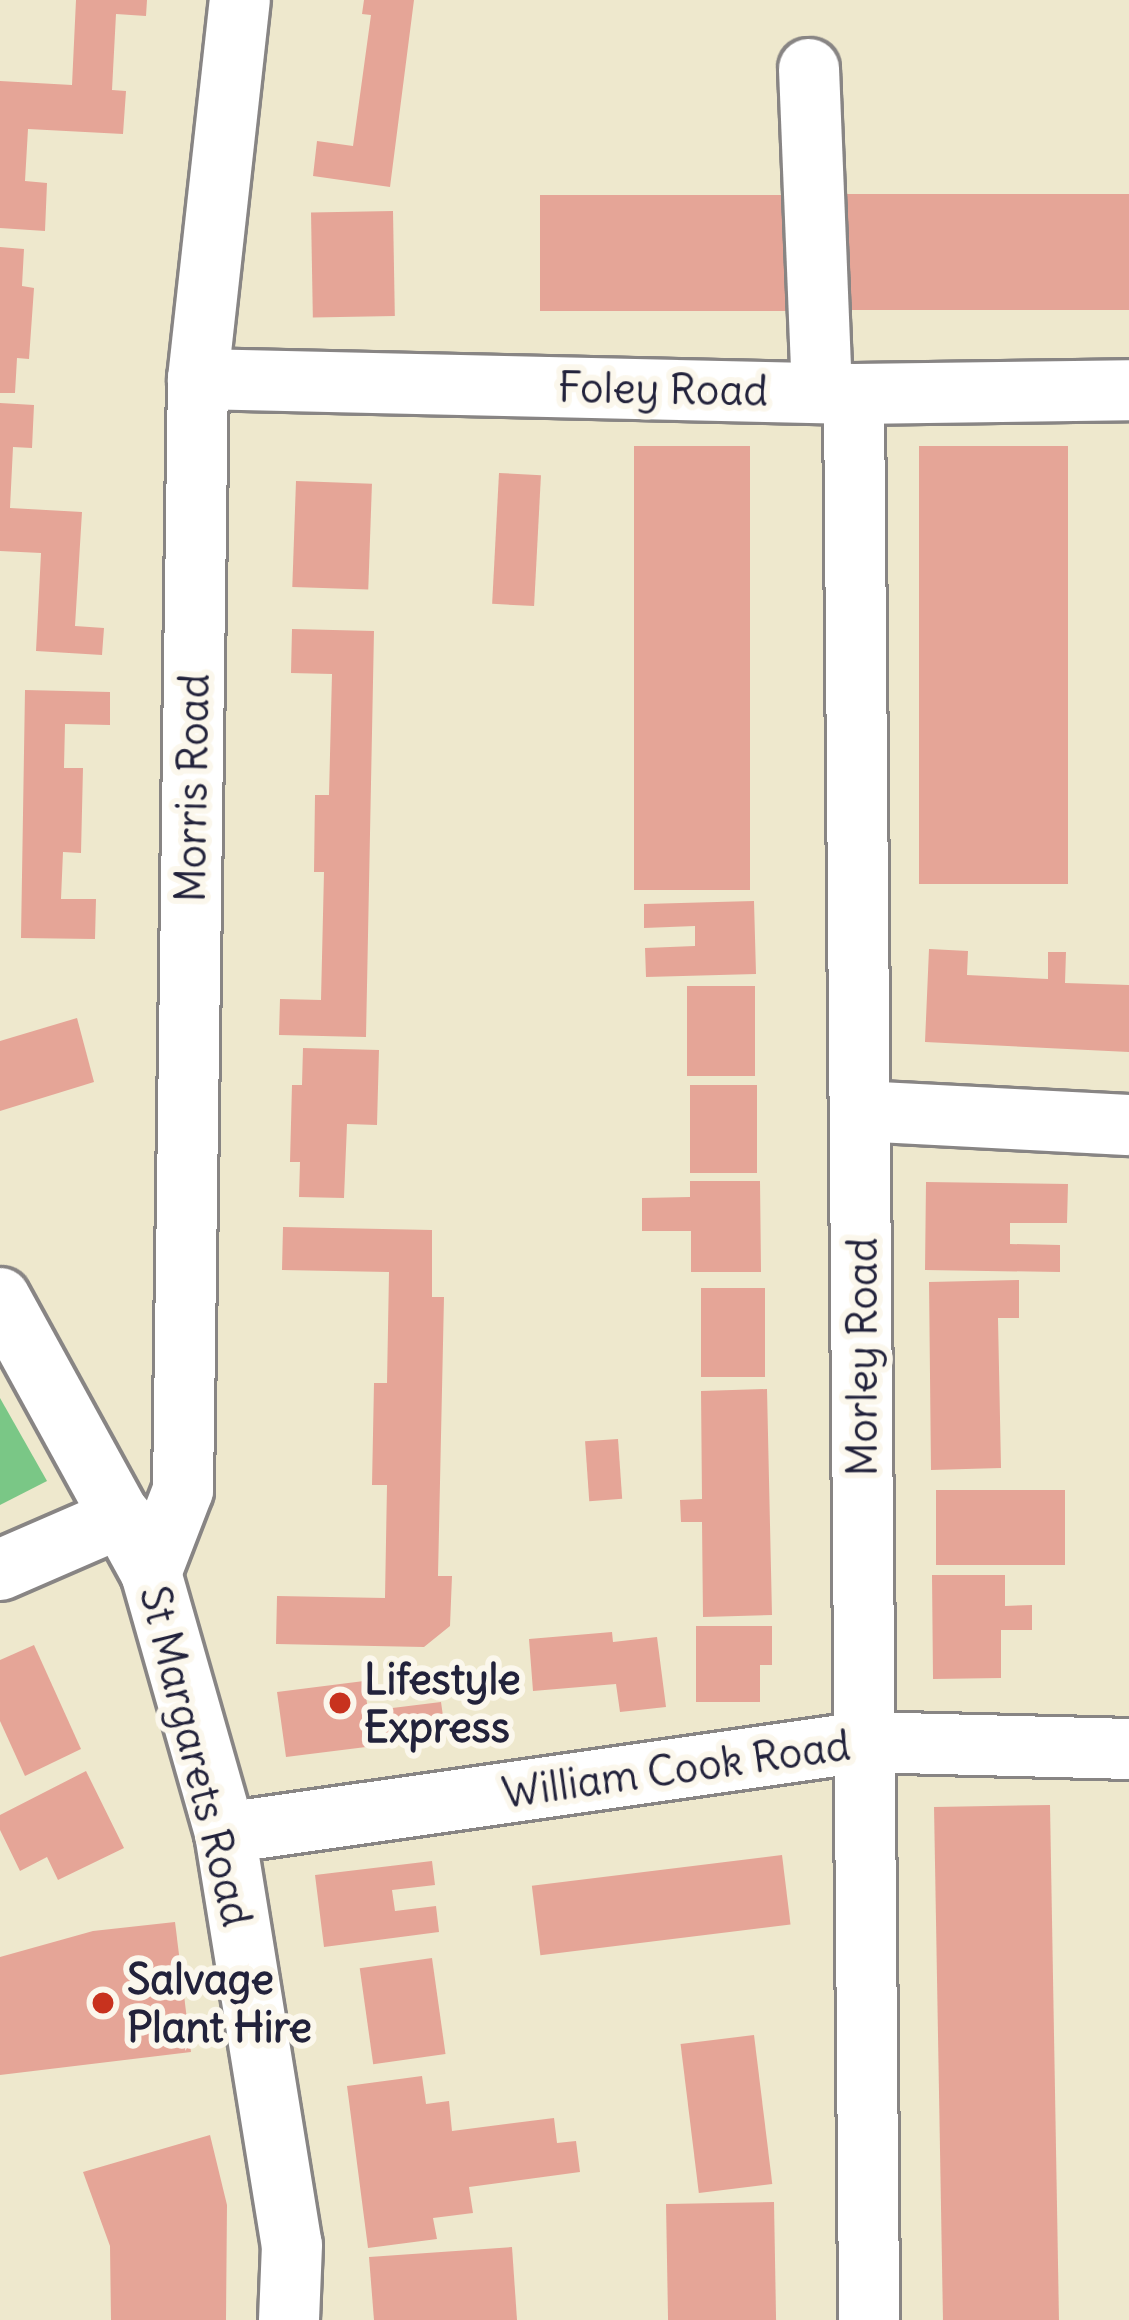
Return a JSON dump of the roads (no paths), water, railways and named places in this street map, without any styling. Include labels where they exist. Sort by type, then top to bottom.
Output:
[{"type":"street","name":"Morris Road","points":[[152,1573],[183,1490],[198,379],[241,0]]},
{"type":"street","name":"Morley Road","points":[[809,68],[838,393],[861,1111],[869,2320]]},
{"type":"street","name":"Foley Road","points":[[198,379],[838,393],[1129,390]]},
{"type":"street","points":[[861,1111],[1129,1125]]},
{"type":"street","name":"St Margarets Road","points":[[0,1298],[152,1573],[225,1833],[292,2245],[289,2320]]},
{"type":"street","points":[[0,1570],[122,1517]]},
{"type":"street","name":"William Cook Road","points":[[225,1833],[863,1742],[1129,1749]]},
{"type":"place","name":"Lifestyle Express","points":[[340,1703]]},
{"type":"place","name":"Salvage Plant Hire","points":[[103,2003]]}]
